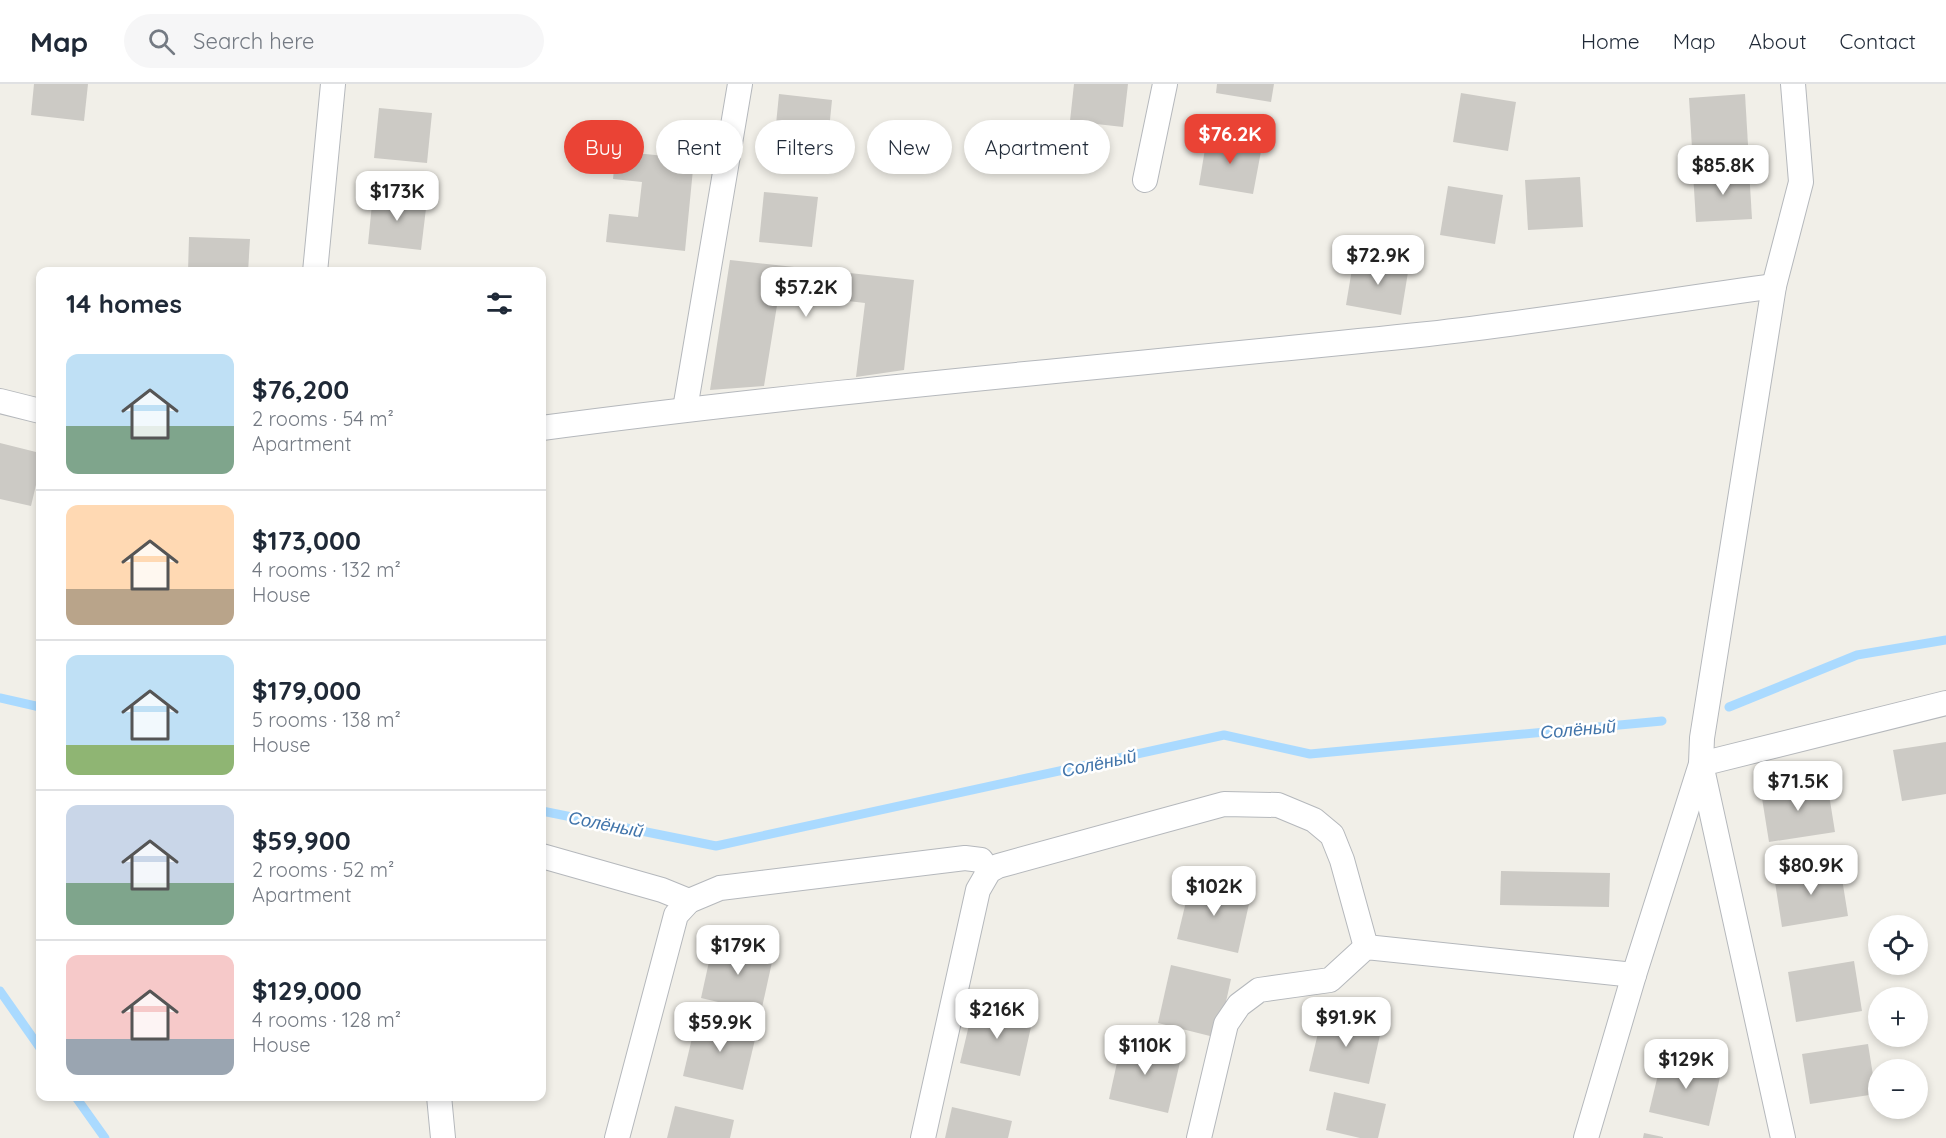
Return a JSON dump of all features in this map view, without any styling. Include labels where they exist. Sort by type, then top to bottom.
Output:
[{"type":"street","points":[[315,267],[333,84]]},
{"type":"street","points":[[685,410],[740,84]]},
{"type":"street","points":[[1145,180],[1165,84]]},
{"type":"street","points":[[1784,1138],[1701,764],[1702,738],[1774,286],[1801,182],[1793,84]]},
{"type":"street","points":[[546,427],[1105,364],[1431,333],[1774,286]]},
{"type":"street","points":[[0,401],[36,410]]},
{"type":"street","points":[[1701,764],[1946,703]]},
{"type":"street","points":[[1586,1138],[1634,975],[1701,764]]},
{"type":"street","points":[[923,1138],[978,890],[989,871],[998,866],[1224,804],[1278,805],[1314,820],[1332,835],[1342,860],[1366,947]]},
{"type":"street","points":[[546,857],[662,890],[689,901]]},
{"type":"street","points":[[617,1138],[676,915],[689,901],[720,888],[965,858],[981,860],[989,871]]},
{"type":"street","points":[[1199,1138],[1226,1024],[1239,1005],[1259,990],[1283,985],[1310,985],[1330,980],[1366,947],[1634,975]]},
{"type":"street","points":[[439,1101],[443,1138]]},
{"type":"building","points":[[34,84],[88,84],[84,121],[31,115]]},
{"type":"building","points":[[1074,84],[1128,84],[1123,127],[1110,126],[1110,120],[1070,120]]},
{"type":"building","points":[[1217,84],[1274,84],[1271,102],[1216,93]]},
{"type":"building","points":[[1461,93],[1516,102],[1508,151],[1453,142]]},
{"type":"building","points":[[779,94],[832,100],[830,120],[776,120]]},
{"type":"building","points":[[1745,94],[1748,145],[1692,148],[1689,98]]},
{"type":"building","points":[[379,108],[432,113],[427,163],[374,158]]},
{"type":"building","points":[[1207,137],[1262,146],[1253,194],[1199,185]]},
{"type":"building","points":[[644,154],[656,155],[656,174],[693,174],[685,251],[606,242],[609,214],[638,217],[642,182],[613,179],[614,174],[644,174]]},
{"type":"building","points":[[1749,169],[1752,219],[1696,222],[1693,172]]},
{"type":"building","points":[[1580,177],[1583,227],[1528,230],[1525,180]]},
{"type":"building","points":[[1448,186],[1503,195],[1495,244],[1440,235]]},
{"type":"building","points":[[764,192],[818,197],[812,247],[759,242]]},
{"type":"building","points":[[373,194],[427,200],[421,250],[368,244]]},
{"type":"building","points":[[189,237],[250,239],[248,267],[188,267]]},
{"type":"building","points":[[1354,257],[1409,266],[1401,315],[1346,305]]},
{"type":"building","points":[[730,260],[914,280],[904,370],[856,377],[865,303],[779,293],[764,386],[710,390]]},
{"type":"building","points":[[0,443],[36,452],[36,485],[31,506],[0,499]]},
{"type":"building","points":[[1946,742],[1946,794],[1902,801],[1893,750]]},
{"type":"building","points":[[1827,782],[1835,832],[1769,842],[1761,792]]},
{"type":"building","points":[[1840,866],[1848,916],[1782,927],[1774,876]]},
{"type":"building","points":[[1501,871],[1610,873],[1609,907],[1500,905]]},
{"type":"building","points":[[1191,881],[1251,895],[1238,953],[1177,939]]},
{"type":"building","points":[[714,939],[774,953],[761,1012],[701,998]]},
{"type":"building","points":[[1854,961],[1862,1011],[1796,1022],[1788,972]]},
{"type":"building","points":[[1171,965],[1231,979],[1218,1038],[1158,1023]]},
{"type":"building","points":[[974,1004],[1033,1018],[1020,1076],[960,1063]]},
{"type":"building","points":[[1323,1012],[1382,1026],[1369,1084],[1309,1071]]},
{"type":"building","points":[[697,1017],[757,1031],[743,1090],[683,1076]]},
{"type":"building","points":[[1122,1040],[1182,1054],[1168,1113],[1109,1099]]},
{"type":"building","points":[[1868,1044],[1870,1059],[1868,1059],[1868,1095],[1810,1104],[1802,1054]]},
{"type":"building","points":[[1663,1054],[1722,1068],[1709,1126],[1649,1112]]},
{"type":"building","points":[[1334,1092],[1386,1104],[1378,1138],[1360,1138],[1326,1130]]},
{"type":"building","points":[[675,1106],[734,1120],[730,1138],[667,1138]]},
{"type":"building","points":[[952,1107],[1012,1121],[1008,1138],[945,1138]]},
{"type":"building","points":[[1644,1133],[1663,1137],[1663,1138],[1643,1138]]},
{"type":"waterway","name":"Солёный","points":[[1729,707],[1857,655],[1946,640]]},
{"type":"waterway","name":"Солёный","points":[[0,698],[36,706]]},
{"type":"waterway","name":"Солёный","points":[[546,812],[716,846],[1224,735],[1310,754],[1662,721]]},
{"type":"waterway","points":[[0,991],[36,1042]]},
{"type":"waterway","points":[[79,1101],[105,1138]]}]
